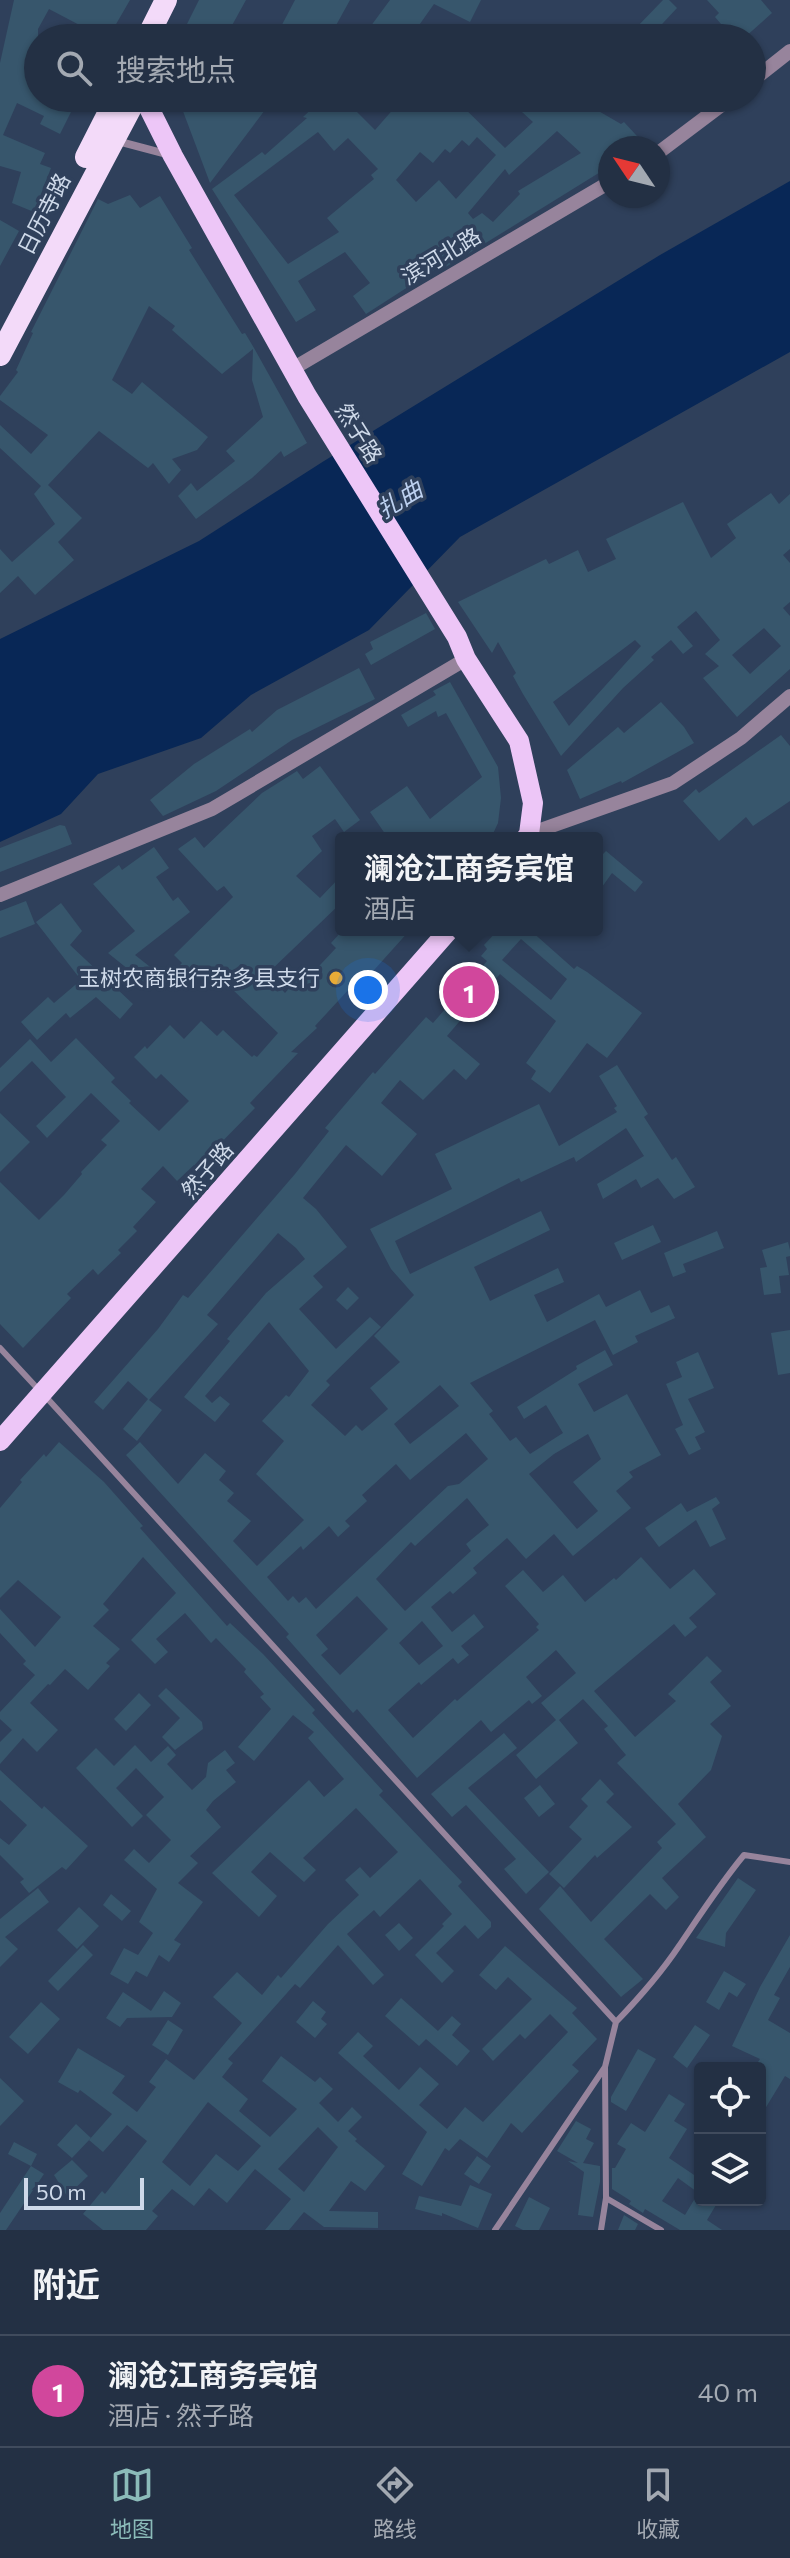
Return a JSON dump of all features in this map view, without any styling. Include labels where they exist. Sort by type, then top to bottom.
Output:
[{"type":"highway","points":[[154,24],[166,0]]},
{"type":"highway","name":"日历寺路","points":[[0,355],[104,138],[112,112]]},
{"type":"highway","name":"日历寺路","points":[[0,322],[104,138],[125,112]]},
{"type":"main road","name":"然子路","points":[[151,112],[307,396],[519,741],[533,803],[529,832]]},
{"type":"main road","name":"然子路","points":[[0,1441],[444,936]]},
{"type":"street","points":[[766,70],[790,51]]},
{"type":"street","points":[[670,144],[712,112]]},
{"type":"street","points":[[104,138],[173,156]]},
{"type":"street","name":"滨河北路","points":[[294,368],[598,189]]},
{"type":"street","points":[[0,895],[212,809],[466,659]]},
{"type":"street","points":[[539,832],[673,783],[741,738],[790,696]]},
{"type":"lane","points":[[0,1348],[616,2022]]},
{"type":"lane","points":[[601,2230],[606,2198],[605,2067],[616,2022],[650,1985],[679,1947],[714,1891],[744,1855],[790,1862]]},
{"type":"lane","points":[[495,2230],[605,2067]]},
{"type":"lane","points":[[606,2198],[661,2230]]},
{"type":"water","name":"扎曲","points":[[790,181],[790,352],[460,537],[369,630],[251,695],[201,738],[98,774],[61,814],[0,842],[0,639],[199,541],[660,255]]},
{"type":"building","points":[[14,0],[130,0],[116,24],[78,24],[49,9],[41,24],[24,24],[24,106],[17,103],[3,135],[45,153],[40,164],[51,168],[34,212],[12,203],[21,172],[0,166],[0,63]]},
{"type":"building","points":[[199,0],[246,0],[233,24],[187,24]]},
{"type":"building","points":[[295,0],[350,0],[337,24],[282,24]]},
{"type":"building","points":[[390,0],[481,0],[470,22],[434,4],[420,24],[372,24]]},
{"type":"building","points":[[663,0],[669,0],[677,8],[662,24],[640,24]]},
{"type":"building","points":[[707,0],[761,0],[772,13],[760,24],[721,24],[715,17],[719,13]]},
{"type":"building","points":[[36,112],[71,112],[60,134],[40,124],[44,116]]},
{"type":"building","points":[[183,112],[263,112],[210,183]]},
{"type":"building","points":[[308,112],[357,112],[375,130],[391,112],[468,112],[505,148],[533,122],[522,112],[600,112],[621,124],[624,122],[637,136],[598,136],[598,173],[444,268],[442,265],[366,314],[353,296],[370,283],[345,252],[298,281],[316,310],[296,322],[212,189],[262,152],[265,155],[307,118],[303,117]],"holes":[[[557,131],[581,153],[518,191],[520,194],[493,222],[482,213],[473,219],[468,213],[505,169],[509,175]],[[318,132],[334,151],[348,138],[378,169],[371,175],[374,179],[327,218],[339,232],[288,264],[234,195]],[[477,137],[496,155],[456,199],[439,180],[416,202],[396,180],[420,152],[433,163],[445,149],[450,153],[462,140],[469,146]]]},
{"type":"building","points":[[130,195],[140,208],[160,196],[192,248],[189,250],[254,348],[307,443],[284,457],[281,451],[252,478],[196,519],[178,496],[191,483],[197,491],[235,461],[226,451],[263,417],[252,380],[253,349],[222,374],[172,330],[175,326],[149,306],[112,380],[132,394],[142,382],[208,437],[197,450],[172,459],[181,470],[169,484],[153,463],[148,468],[99,431],[48,485],[82,518],[58,542],[74,560],[35,595],[18,576],[0,593],[0,549],[12,562],[55,524],[34,494],[41,486],[0,448],[0,425],[31,454],[48,435],[0,400],[0,396],[18,372],[16,370],[31,332],[98,199],[108,204]]},
{"type":"building","points":[[0,220],[19,231],[0,266]]},
{"type":"building","points":[[771,493],[779,504],[790,494],[790,549],[783,555],[790,563],[790,602],[783,608],[790,616],[790,669],[737,717],[703,678],[719,666],[705,654],[720,640],[696,611],[677,627],[693,646],[683,654],[671,640],[651,657],[654,660],[623,688],[561,756],[513,676],[516,673],[498,642],[492,653],[458,602],[546,559],[549,564],[578,550],[588,572],[616,559],[606,539],[683,502],[711,558],[736,538],[727,524]],"holes":[[[764,628],[781,646],[750,674],[732,655]],[[635,640],[641,646],[569,726],[553,702]]]},
{"type":"building","points":[[426,613],[435,629],[371,665],[365,654],[373,649],[370,642]]},
{"type":"building","points":[[359,668],[375,699],[292,740],[216,791],[163,816],[150,800],[194,764],[250,729],[252,732],[277,710]]},
{"type":"building","points":[[450,682],[498,767],[501,798],[494,832],[384,832],[370,812],[407,786],[430,819],[482,777],[446,713],[438,717],[436,711],[408,727],[401,715],[436,695],[433,691]]},
{"type":"building","points":[[661,702],[694,743],[622,783],[580,799],[567,770],[618,727],[624,733]]},
{"type":"building","points":[[781,735],[790,746],[790,801],[753,826],[746,817],[719,841],[683,801],[696,789],[699,793]]},
{"type":"building","points":[[320,766],[360,820],[344,832],[335,819],[312,836],[322,851],[296,876],[320,898],[335,882],[335,909],[267,974],[285,993],[301,975],[306,980],[336,948],[331,943],[337,936],[405,936],[366,979],[362,975],[315,1026],[317,1028],[291,1052],[298,1053],[250,1103],[255,1108],[209,1155],[177,1181],[163,1166],[141,1189],[156,1202],[133,1227],[137,1231],[118,1250],[121,1253],[98,1275],[93,1269],[67,1294],[71,1298],[23,1348],[0,1324],[0,1182],[39,1220],[107,1145],[101,1140],[120,1121],[91,1093],[47,1138],[36,1126],[66,1097],[32,1061],[0,1092],[0,1068],[30,1039],[51,1062],[76,1038],[115,1078],[111,1082],[131,1101],[129,1103],[159,1131],[189,1101],[161,1074],[156,1079],[134,1057],[145,1046],[147,1049],[170,1025],[184,1039],[201,1021],[217,1036],[223,1030],[252,1057],[257,1057],[278,1033],[208,966],[193,980],[179,966],[182,963],[174,955],[233,897],[224,886],[217,891],[178,849],[195,837],[204,848],[262,793],[297,771],[303,779]]},
{"type":"building","points":[[60,825],[65,826],[72,844],[0,872],[0,848]]},
{"type":"building","points":[[154,847],[169,868],[156,877],[173,901],[178,897],[190,912],[135,955],[154,970],[144,982],[108,953],[135,931],[93,884],[119,865],[122,870]]},
{"type":"building","points":[[606,851],[643,882],[635,892],[612,873],[603,886],[603,854]]},
{"type":"building","points":[[26,901],[35,924],[0,938],[0,911]]},
{"type":"building","points":[[61,903],[82,931],[70,945],[133,1004],[120,1019],[96,997],[70,1018],[66,1013],[37,1040],[21,1022],[48,997],[54,1003],[81,980],[36,922]]},
{"type":"building","points":[[492,936],[537,936],[574,969],[577,966],[587,972],[642,1013],[607,1058],[587,1043],[550,1093],[531,1079],[536,1071],[526,1063],[556,1021],[500,974],[447,1036],[480,1064],[466,1080],[454,1069],[423,1100],[400,1080],[381,1103],[417,1134],[382,1176],[346,1145],[303,1198],[347,1247],[313,1276],[323,1287],[299,1309],[336,1349],[370,1317],[381,1327],[326,1381],[330,1385],[311,1405],[345,1436],[356,1425],[362,1431],[388,1409],[370,1388],[400,1362],[374,1336],[414,1295],[391,1269],[370,1229],[452,1189],[435,1154],[539,1104],[559,1146],[617,1112],[614,1108],[617,1106],[599,1076],[617,1065],[648,1114],[644,1117],[672,1160],[676,1157],[695,1187],[674,1199],[658,1178],[641,1188],[636,1179],[603,1199],[597,1184],[644,1156],[626,1128],[576,1162],[574,1157],[521,1182],[519,1178],[395,1241],[410,1274],[541,1211],[550,1230],[474,1267],[490,1301],[558,1268],[564,1282],[534,1295],[547,1322],[599,1294],[606,1307],[640,1290],[651,1313],[669,1305],[675,1318],[635,1336],[638,1342],[613,1355],[595,1320],[470,1383],[493,1411],[489,1414],[510,1441],[516,1437],[530,1454],[563,1433],[546,1405],[524,1419],[517,1407],[605,1350],[613,1365],[578,1384],[594,1412],[627,1394],[661,1455],[629,1472],[633,1477],[616,1491],[631,1508],[573,1556],[554,1534],[526,1559],[507,1538],[473,1568],[477,1573],[453,1594],[450,1591],[431,1607],[452,1632],[474,1614],[484,1627],[461,1646],[469,1655],[458,1664],[453,1658],[421,1685],[419,1682],[388,1710],[413,1738],[539,1630],[536,1627],[539,1624],[505,1586],[523,1570],[543,1592],[563,1575],[585,1602],[641,1557],[670,1589],[694,1569],[716,1594],[689,1618],[697,1627],[685,1637],[674,1624],[594,1691],[635,1737],[676,1701],[668,1694],[707,1656],[722,1671],[710,1682],[731,1706],[710,1724],[722,1736],[711,1770],[678,1804],[706,1837],[662,1878],[679,1897],[666,1910],[650,1894],[604,1939],[643,1979],[621,1997],[539,1909],[560,1886],[591,1922],[662,1848],[657,1842],[676,1824],[617,1763],[626,1755],[604,1729],[608,1726],[583,1699],[559,1720],[578,1743],[536,1779],[516,1755],[556,1720],[541,1703],[576,1673],[556,1650],[526,1677],[542,1696],[532,1704],[529,1700],[491,1732],[481,1720],[417,1778],[357,1709],[353,1713],[286,1637],[289,1634],[126,1455],[140,1442],[178,1484],[205,1453],[226,1471],[219,1480],[234,1493],[227,1501],[251,1521],[233,1541],[257,1566],[304,1520],[256,1474],[284,1441],[262,1421],[286,1395],[289,1397],[309,1371],[269,1322],[205,1396],[212,1403],[220,1396],[230,1404],[215,1422],[184,1397],[266,1293],[305,1259],[296,1248],[278,1233],[207,1315],[218,1324],[149,1400],[162,1410],[137,1441],[123,1429],[148,1399],[128,1381],[103,1410],[94,1402],[158,1329],[183,1295],[188,1298],[295,1174],[329,1131],[325,1128],[373,1072],[375,1074],[426,1017],[433,1023],[487,961],[481,956],[487,949],[484,945]],"holes":[[[521,939],[567,979],[551,1000],[502,960]],[[440,1385],[459,1406],[410,1444],[394,1424]],[[466,1433],[488,1459],[459,1484],[448,1486],[316,1609],[306,1597],[299,1603],[293,1596],[288,1601],[267,1577],[329,1526],[338,1537],[350,1526],[345,1521],[367,1501],[362,1495],[396,1464],[410,1480]],[[588,1434],[601,1459],[573,1482],[598,1511],[577,1529],[529,1474],[554,1454]],[[467,1498],[489,1525],[466,1544],[471,1551],[405,1611],[376,1579],[411,1542],[415,1546]],[[357,1596],[388,1629],[340,1675],[321,1655],[328,1649],[316,1635]],[[422,1621],[443,1646],[419,1665],[399,1643]]]},
{"type":"building","points":[[0,1113],[30,1142],[0,1172]]},
{"type":"building","points":[[653,1225],[661,1242],[622,1260],[614,1243]]},
{"type":"building","points":[[717,1231],[724,1248],[683,1264],[686,1272],[673,1277],[664,1253]]},
{"type":"building","points":[[788,1242],[790,1256],[786,1257],[789,1275],[779,1276],[781,1293],[764,1295],[760,1268],[767,1267],[762,1250]]},
{"type":"building","points":[[348,1287],[359,1298],[347,1310],[336,1300]]},
{"type":"building","points":[[790,1330],[790,1373],[778,1375],[771,1333]]},
{"type":"building","points":[[698,1352],[714,1388],[688,1399],[705,1432],[695,1437],[701,1449],[689,1455],[675,1429],[683,1425],[666,1384],[682,1377],[676,1362]]},
{"type":"building","points":[[59,1442],[104,1482],[143,1526],[140,1528],[227,1626],[230,1623],[263,1654],[315,1710],[312,1713],[383,1791],[379,1795],[462,1882],[458,1886],[491,1922],[491,1927],[478,1939],[465,1925],[436,1953],[454,1971],[442,1983],[415,1955],[452,1914],[420,1879],[380,1917],[374,1910],[347,1934],[384,1975],[373,1985],[338,1945],[300,1988],[295,1984],[228,2059],[233,2063],[222,2077],[248,2099],[239,2111],[270,2137],[297,2109],[262,2081],[281,2056],[315,2082],[320,2077],[333,2089],[319,2103],[338,2122],[352,2107],[362,2117],[348,2131],[357,2139],[355,2141],[385,2166],[365,2191],[351,2181],[329,2211],[378,2212],[378,2228],[324,2227],[304,2212],[289,2230],[265,2230],[291,2199],[255,2169],[227,2203],[209,2188],[194,2206],[172,2189],[152,2211],[158,2216],[146,2230],[103,2230],[83,2214],[102,2191],[105,2194],[147,2141],[127,2125],[103,2152],[89,2140],[112,2114],[80,2090],[78,2093],[58,2082],[78,2048],[125,2076],[112,2093],[137,2112],[156,2087],[149,2082],[166,2059],[194,2080],[242,2023],[213,1997],[237,1972],[262,1995],[278,1975],[281,1978],[328,1924],[359,1895],[345,1880],[360,1867],[370,1878],[398,1852],[356,1808],[303,1858],[316,1870],[304,1882],[270,1852],[251,1872],[277,1896],[259,1917],[212,1873],[309,1780],[324,1797],[344,1779],[308,1738],[314,1732],[293,1715],[254,1761],[238,1747],[271,1709],[260,1697],[264,1694],[244,1672],[246,1669],[216,1638],[211,1643],[185,1613],[156,1639],[168,1652],[155,1664],[131,1640],[176,1593],[143,1557],[103,1604],[109,1610],[93,1626],[120,1649],[106,1663],[110,1666],[88,1690],[65,1669],[48,1684],[30,1703],[58,1730],[37,1752],[23,1738],[0,1764],[0,1742],[12,1730],[0,1719],[0,1712],[35,1675],[0,1633],[0,1609],[35,1647],[61,1617],[18,1580],[0,1598],[0,1508],[22,1482],[20,1480],[44,1454],[46,1457]],"holes":[[[208,2102],[261,2146],[238,2171],[216,2154],[190,2186],[162,2162]],[[318,2127],[338,2147],[304,2192],[278,2169]]]},
{"type":"building","points":[[716,1497],[720,1503],[712,1509],[726,1539],[710,1547],[696,1520],[659,1547],[645,1528],[681,1503],[687,1512]]},
{"type":"building","points":[[166,1688],[202,1722],[203,1729],[175,1750],[162,1737],[180,1718],[158,1696]]},
{"type":"building","points":[[139,1693],[151,1705],[126,1731],[114,1719]]},
{"type":"building","points":[[504,1733],[517,1748],[468,1788],[549,1872],[526,1894],[504,1869],[516,1859],[466,1805],[452,1817],[431,1794]]},
{"type":"building","points":[[135,1745],[151,1762],[168,1746],[176,1755],[167,1764],[192,1790],[206,1777],[208,1763],[225,1750],[235,1763],[226,1770],[236,1782],[206,1810],[221,1827],[190,1856],[198,1863],[178,1883],[203,1902],[174,1940],[181,1944],[169,1962],[159,1955],[147,1977],[136,1971],[128,1984],[110,1974],[124,1948],[138,1955],[153,1933],[139,1922],[157,1889],[124,1860],[134,1849],[149,1863],[171,1840],[146,1815],[164,1797],[136,1768],[116,1788],[143,1816],[132,1827],[76,1768],[96,1748],[114,1766]]},
{"type":"building","points":[[0,1770],[88,1846],[66,1870],[62,1867],[29,1893],[20,1882],[24,1879],[0,1855],[0,1838],[9,1845],[27,1825],[0,1800]]},
{"type":"building","points":[[600,1779],[614,1794],[606,1802],[632,1827],[597,1858],[595,1855],[564,1888],[549,1874],[582,1839],[569,1827],[588,1806],[581,1799]]},
{"type":"building","points":[[540,1785],[555,1804],[539,1817],[524,1798]]},
{"type":"building","points":[[738,1878],[756,1890],[726,1933],[725,1947],[696,1938]]},
{"type":"building","points":[[38,1888],[49,1902],[5,1937],[18,1949],[0,1967],[0,1919]]},
{"type":"building","points":[[111,1894],[131,1911],[122,1921],[103,1905]]},
{"type":"building","points":[[79,1907],[99,1926],[77,1949],[57,1930]]},
{"type":"building","points":[[399,1923],[413,1938],[399,1951],[385,1935]]},
{"type":"building","points":[[790,1935],[790,1967],[774,1995],[780,1998],[768,2020],[790,2033],[790,2079],[785,2076],[766,2107],[766,2062],[758,2062],[760,2059],[732,2046],[760,1987]]},
{"type":"building","points":[[83,1945],[93,1955],[58,1991],[48,1981]]},
{"type":"building","points":[[505,1946],[577,2008],[572,2013],[597,2039],[572,2065],[579,2071],[522,2133],[511,2123],[487,2158],[460,2139],[449,2151],[445,2148],[422,2186],[402,2174],[427,2132],[338,2053],[358,2032],[373,2046],[363,2056],[399,2090],[420,2067],[439,2084],[419,2105],[447,2129],[465,2107],[483,2122],[568,2032],[550,2014],[525,2039],[520,2034],[493,2061],[482,2049],[532,1999],[508,1977],[496,1990],[479,1975]]},
{"type":"building","points":[[724,1971],[746,1984],[737,1997],[729,1992],[719,2010],[706,2002]]},
{"type":"building","points":[[164,1991],[181,2003],[172,2017],[127,2018],[120,2027],[106,2018],[123,1992],[151,2011]]},
{"type":"building","points":[[401,1998],[438,2031],[452,2016],[461,2024],[452,2035],[470,2051],[457,2066],[426,2039],[419,2046],[385,2016]]},
{"type":"building","points":[[313,2001],[326,2012],[321,2019],[327,2024],[315,2038],[296,2022]]},
{"type":"building","points":[[41,2002],[60,2019],[28,2054],[9,2037]]},
{"type":"building","points":[[168,2020],[183,2030],[168,2055],[152,2045]]},
{"type":"building","points":[[695,2025],[710,2035],[687,2068],[673,2057]]},
{"type":"building","points":[[638,2049],[656,2059],[626,2111],[611,2102],[611,2097]]},
{"type":"building","points":[[0,2078],[24,2101],[0,2126]]},
{"type":"building","points":[[669,2094],[685,2104],[674,2121],[687,2129],[669,2158],[694,2175],[694,2190],[678,2178],[662,2201],[685,2215],[694,2200],[694,2206],[715,2206],[707,2220],[722,2230],[680,2230],[645,2209],[643,2213],[612,2189],[612,2168],[615,2168],[626,2149],[617,2144],[631,2123],[645,2132]]},
{"type":"building","points":[[576,2121],[591,2129],[586,2139],[594,2143],[583,2163],[600,2166],[593,2217],[578,2215],[584,2172],[568,2161],[578,2163],[557,2151]]},
{"type":"building","points":[[76,2124],[91,2138],[72,2158],[57,2145]]},
{"type":"building","points":[[14,2142],[37,2154],[31,2166],[8,2154]]},
{"type":"building","points":[[477,2156],[491,2166],[479,2184],[464,2174]]},
{"type":"building","points":[[72,2160],[88,2176],[67,2196],[54,2175]]},
{"type":"building","points":[[31,2166],[44,2174],[6,2230],[0,2230],[0,2213]]},
{"type":"building","points":[[470,2185],[492,2194],[478,2228],[442,2213],[442,2216],[415,2209],[419,2196],[461,2206]]},
{"type":"building","points":[[529,2197],[550,2208],[539,2230],[523,2230],[515,2226]]},
{"type":"building","points":[[624,2215],[638,2224],[635,2230],[618,2230]]},
{"type":"place","name":"玉树农商银行杂多县支行","points":[[336,978]]},
{"type":"place","name":"澜沧江商务宾馆","points":[[469,992]]}]
